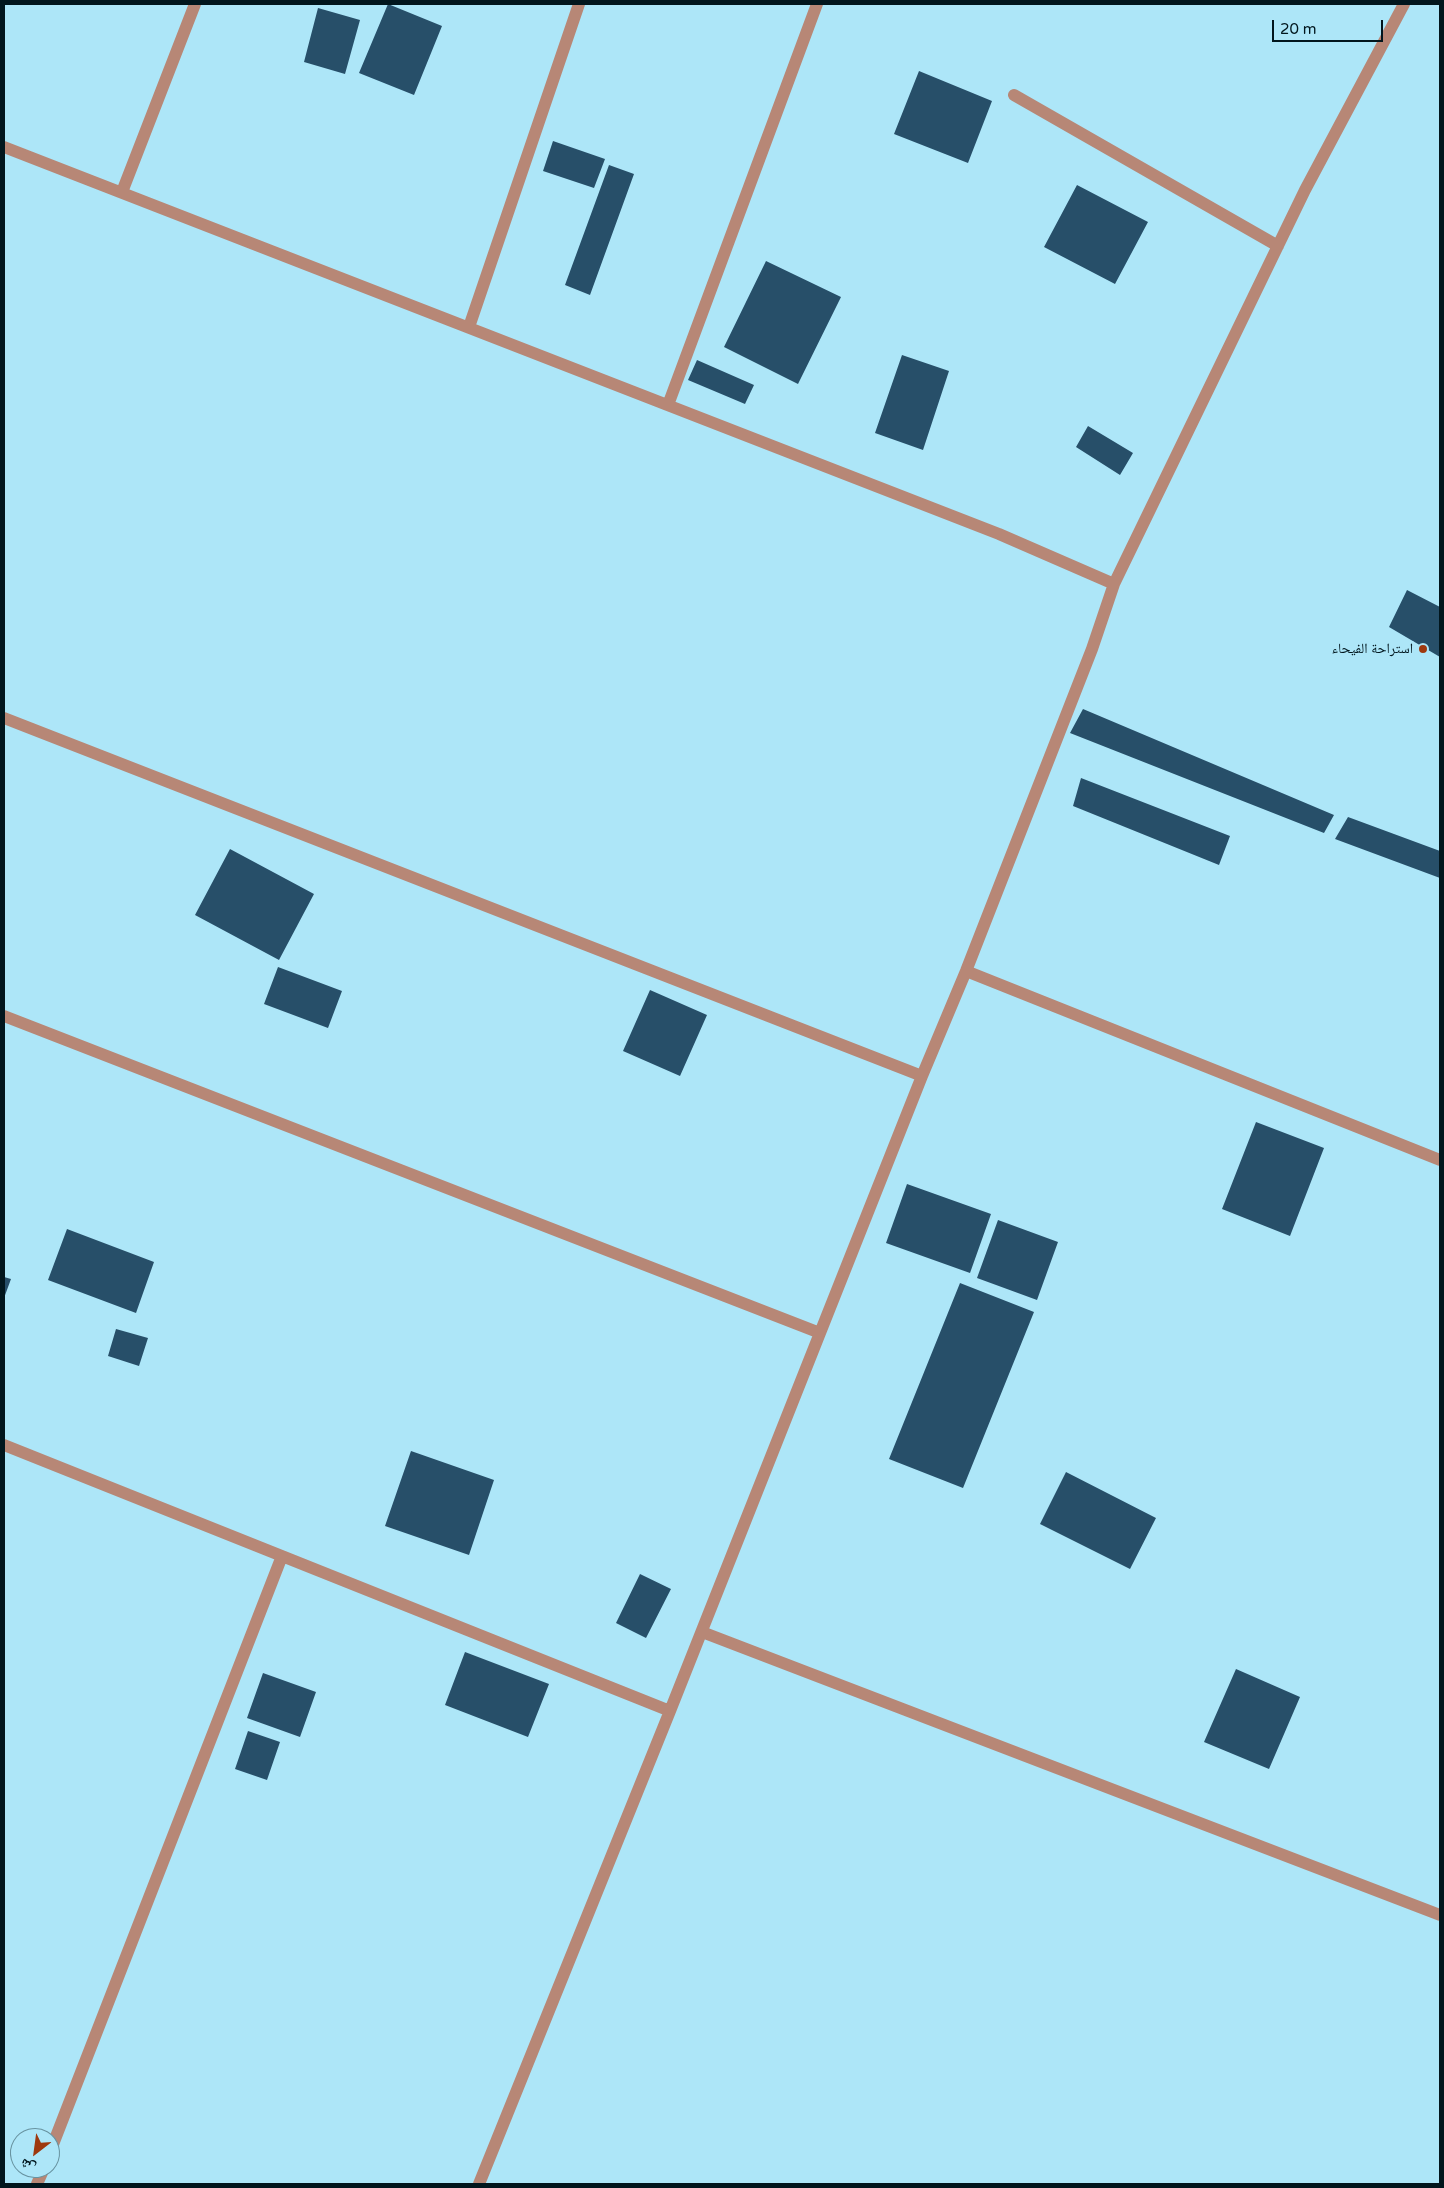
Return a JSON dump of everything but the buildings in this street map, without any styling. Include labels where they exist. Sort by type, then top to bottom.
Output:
[{"type":"street","points":[[122,192],[195,4]]},
{"type":"street","points":[[469,328],[579,4]]},
{"type":"street","points":[[668,405],[817,4]]},
{"type":"street","points":[[479,2184],[702,1632],[922,1076],[966,971],[1092,649],[1114,584],[1278,246],[1332,139],[1404,4]]},
{"type":"street","points":[[1014,95],[1278,246]]},
{"type":"street","points":[[4,147],[999,534],[1114,584]]},
{"type":"street","points":[[4,718],[922,1076]]},
{"type":"street","points":[[966,971],[1440,1160]]},
{"type":"street","points":[[4,1016],[820,1333]]},
{"type":"street","points":[[4,1445],[670,1711]]},
{"type":"street","points":[[59,2128],[282,1556]]},
{"type":"street","points":[[702,1632],[1440,1915]]},
{"type":"place","name":"استراحة الفيحاء","points":[[1423,649]]}]
